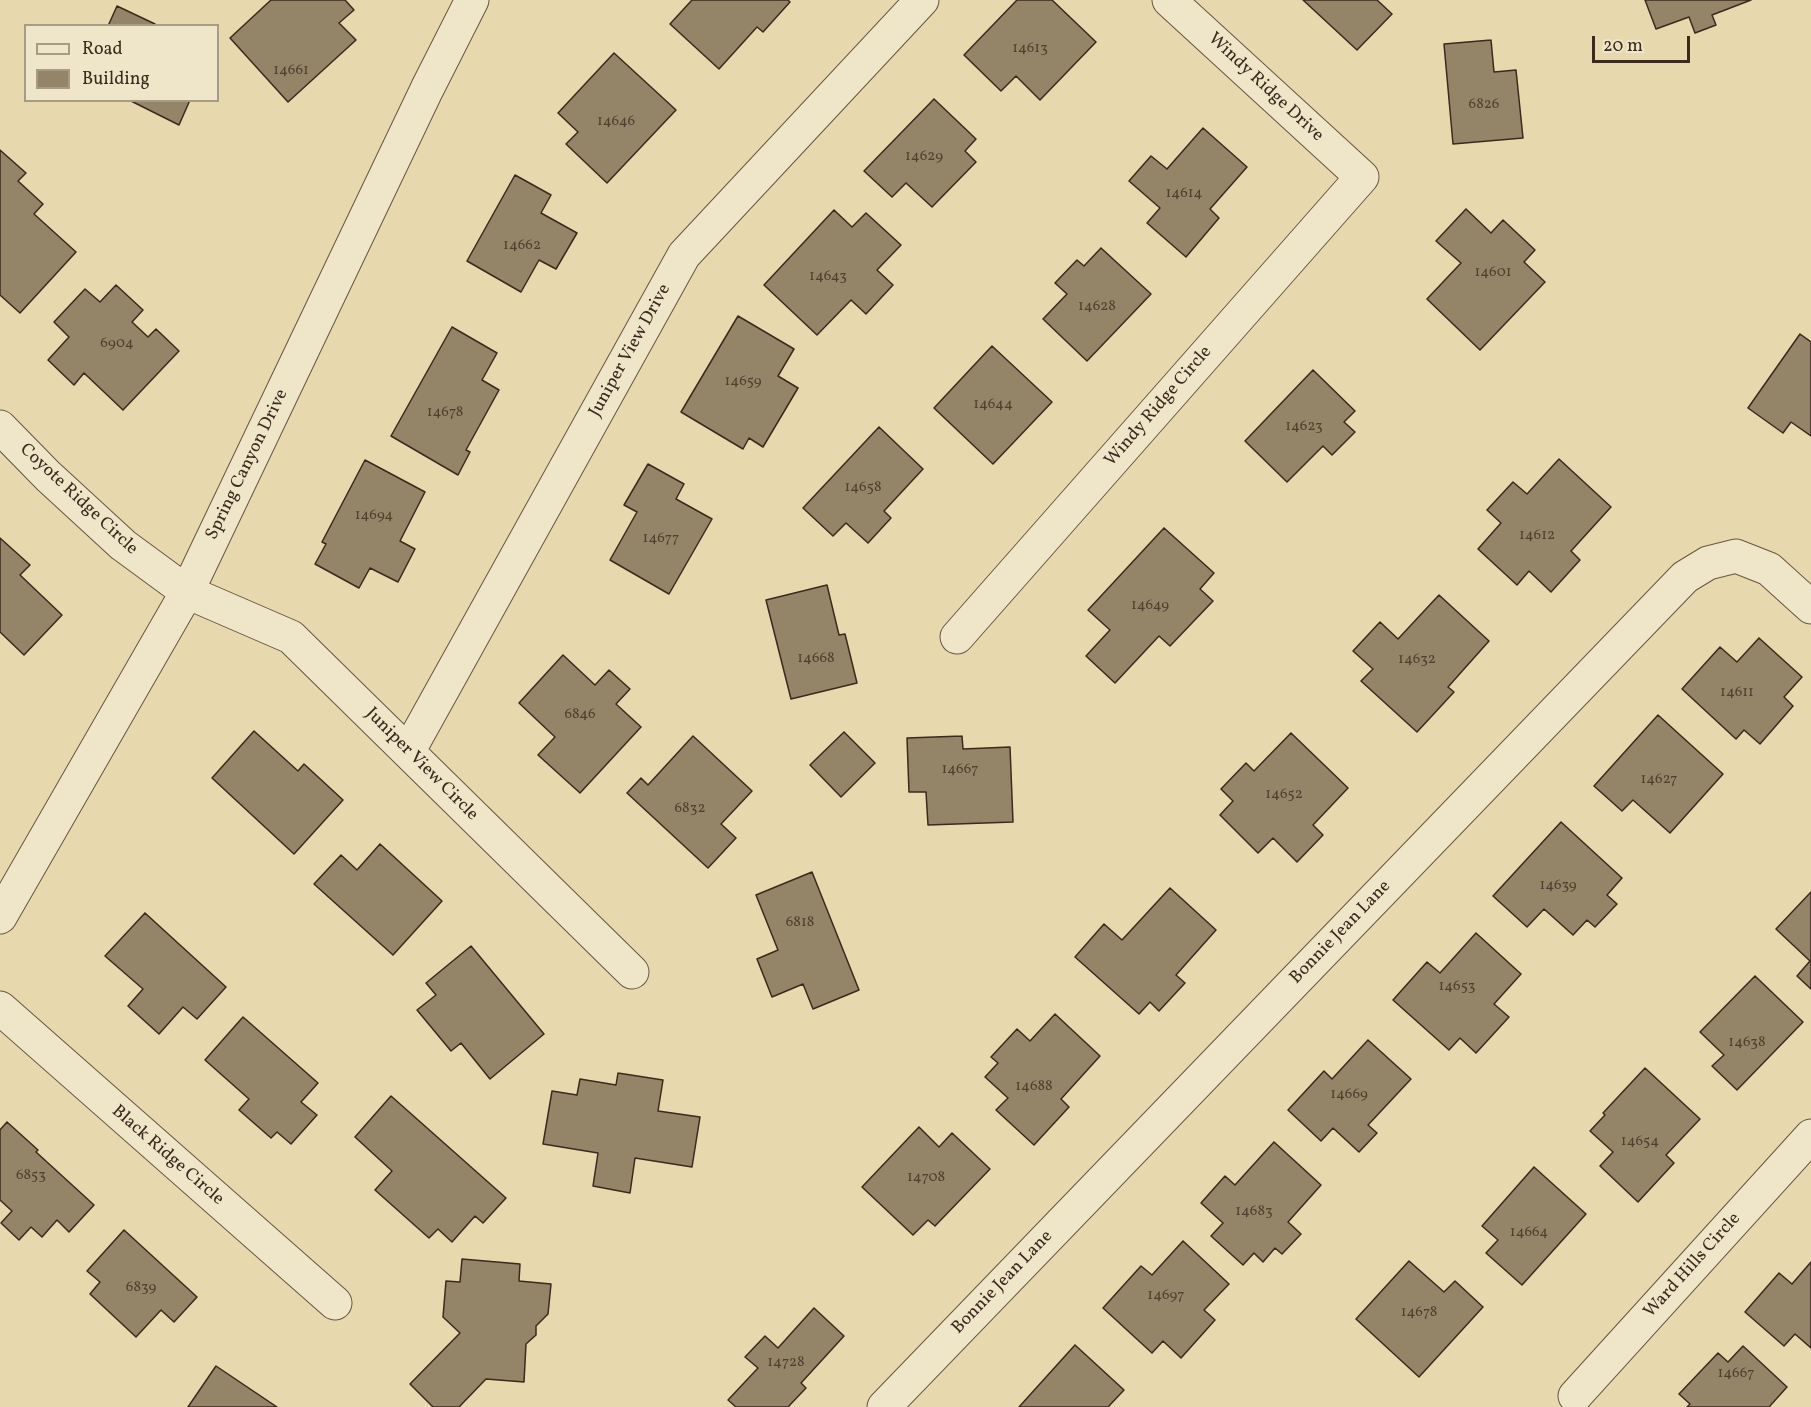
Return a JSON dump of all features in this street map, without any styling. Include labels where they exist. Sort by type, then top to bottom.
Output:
[{"type":"street","name":"Spring Canyon Drive","points":[[0,917],[187,592],[472,0]]},
{"type":"street","name":"Juniper View Drive","points":[[408,752],[684,255],[922,0]]},
{"type":"street","name":"Windy Ridge Drive","points":[[1169,0],[1362,177]]},
{"type":"street","name":"Windy Ridge Circle","points":[[957,637],[1362,177]]},
{"type":"street","name":"Coyote Ridge Circle","points":[[0,427],[48,476],[123,545],[187,592]]},
{"type":"street","name":"Bonnie Jean Lane","points":[[895,1403],[1685,577],[1708,563],[1736,556],[1769,569],[1811,607]]},
{"type":"street","name":"Juniper View Circle","points":[[187,592],[291,637],[632,972]]},
{"type":"street","name":"Black Ridge Circle","points":[[0,1008],[335,1303]]},
{"type":"street","name":"Ward Hills Circle","points":[[1575,1396],[1811,1136]]},
{"type":"building","points":[[271,0],[345,0],[354,10],[339,23],[356,40],[288,102],[230,38]]},
{"type":"building","points":[[692,0],[788,0],[790,2],[763,32],[757,27],[719,69],[670,24]]},
{"type":"building","points":[[1017,0],[1052,0],[1096,42],[1040,100],[1016,76],[1001,91],[964,55]]},
{"type":"building","points":[[1303,0],[1377,0],[1392,14],[1357,50]]},
{"type":"building","points":[[1645,0],[1751,0],[1712,15],[1716,25],[1695,33],[1689,17],[1656,29]]},
{"type":"building","points":[[117,6],[155,24],[109,24]]},
{"type":"building","points":[[1491,40],[1494,72],[1516,70],[1523,138],[1453,144],[1444,44]]},
{"type":"building","points":[[614,53],[676,110],[607,183],[566,144],[578,132],[558,113]]},
{"type":"building","points":[[934,99],[976,139],[965,151],[976,162],[932,207],[906,183],[892,197],[864,171]]},
{"type":"building","points":[[133,102],[189,102],[179,125]]},
{"type":"building","points":[[1203,128],[1247,167],[1210,209],[1219,218],[1186,257],[1147,223],[1160,208],[1129,181],[1151,156],[1167,169]]},
{"type":"building","points":[[0,150],[26,173],[18,181],[43,204],[34,214],[76,252],[20,313],[0,295]]},
{"type":"building","points":[[515,175],[551,195],[541,213],[577,233],[556,269],[539,260],[521,292],[467,261]]},
{"type":"building","points":[[1466,209],[1491,233],[1503,220],[1535,250],[1524,262],[1545,282],[1480,350],[1427,299],[1461,263],[1436,241]]},
{"type":"building","points":[[834,210],[852,227],[866,213],[901,245],[877,270],[893,285],[866,314],[851,300],[817,335],[764,285]]},
{"type":"building","points":[[1101,248],[1151,294],[1087,361],[1043,319],[1067,294],[1055,283],[1077,260],[1084,266]]},
{"type":"building","points":[[116,285],[143,310],[132,322],[148,337],[156,329],[179,351],[123,410],[84,373],[74,385],[48,360],[69,337],[54,322],[85,289],[100,302]]},
{"type":"building","points":[[738,316],[794,349],[778,376],[798,388],[763,447],[749,438],[743,449],[681,412]]},
{"type":"building","points":[[452,327],[497,353],[482,380],[499,390],[466,450],[470,452],[458,475],[391,436]]},
{"type":"building","points":[[1800,334],[1811,342],[1811,436],[1791,422],[1783,433],[1748,408]]},
{"type":"building","points":[[992,346],[1052,402],[993,464],[934,408]]},
{"type":"building","points":[[1313,370],[1355,411],[1344,422],[1355,432],[1332,455],[1323,446],[1287,482],[1245,441]]},
{"type":"building","points":[[879,427],[923,469],[884,511],[891,518],[868,543],[846,523],[833,536],[803,508]]},
{"type":"building","points":[[1559,459],[1611,507],[1571,551],[1580,560],[1551,592],[1529,571],[1517,585],[1478,549],[1501,523],[1487,510],[1513,482],[1527,494]]},
{"type":"building","points":[[365,460],[425,492],[400,541],[415,549],[398,582],[370,568],[359,588],[315,564],[326,544],[322,542]]},
{"type":"building","points":[[648,464],[684,484],[676,499],[712,519],[669,594],[610,560],[637,512],[624,505]]},
{"type":"building","points":[[1164,528],[1214,573],[1200,589],[1213,601],[1170,646],[1159,636],[1115,683],[1086,656],[1110,630],[1088,610]]},
{"type":"building","points":[[0,538],[30,565],[20,575],[62,615],[24,655],[0,632]]},
{"type":"building","points":[[827,585],[839,635],[845,634],[857,683],[791,699],[766,600]]},
{"type":"building","points":[[1439,595],[1489,641],[1448,687],[1454,692],[1417,732],[1361,681],[1373,669],[1353,651],[1380,622],[1398,639]]},
{"type":"building","points":[[1759,638],[1802,677],[1784,697],[1793,706],[1760,744],[1744,730],[1736,739],[1682,689],[1720,647],[1737,662]]},
{"type":"building","points":[[563,655],[595,685],[609,670],[630,689],[616,704],[641,727],[580,793],[538,755],[555,737],[519,703]]},
{"type":"building","points":[[1658,715],[1723,774],[1670,833],[1633,800],[1622,811],[1594,786]]},
{"type":"building","points":[[254,731],[298,771],[304,764],[343,800],[294,854],[212,778]]},
{"type":"building","points":[[844,732],[875,763],[841,797],[810,765]]},
{"type":"building","points":[[1291,733],[1348,788],[1313,825],[1323,835],[1297,862],[1273,838],[1258,853],[1220,815],[1233,801],[1221,789],[1246,763],[1254,771]]},
{"type":"building","points":[[693,736],[752,791],[721,824],[736,838],[708,868],[627,793],[641,778],[648,785]]},
{"type":"building","points":[[962,736],[963,749],[1010,747],[1013,822],[928,825],[926,792],[909,792],[907,738]]},
{"type":"building","points":[[1561,822],[1622,878],[1607,895],[1617,904],[1595,927],[1587,920],[1573,935],[1544,909],[1527,927],[1493,896]]},
{"type":"building","points":[[380,844],[442,901],[393,955],[314,884],[341,855],[357,870]]},
{"type":"building","points":[[812,872],[859,990],[813,1009],[803,984],[772,997],[757,959],[778,950],[756,895]]},
{"type":"building","points":[[1170,888],[1216,930],[1176,975],[1185,983],[1159,1011],[1150,1002],[1139,1014],[1075,957],[1104,924],[1122,940]]},
{"type":"building","points":[[1811,892],[1811,989],[1797,976],[1810,961],[1776,929]]},
{"type":"building","points":[[145,913],[226,987],[197,1019],[183,1007],[159,1034],[128,1006],[143,989],[105,956]]},
{"type":"building","points":[[1476,933],[1521,974],[1494,1004],[1509,1017],[1476,1053],[1460,1038],[1449,1050],[1393,1000],[1427,962],[1440,973]]},
{"type":"building","points":[[471,946],[544,1034],[490,1079],[461,1043],[451,1051],[417,1010],[436,995],[426,983]]},
{"type":"building","points":[[1755,976],[1803,1022],[1737,1090],[1712,1066],[1724,1055],[1700,1032]]},
{"type":"building","points":[[1055,1014],[1100,1056],[1061,1099],[1069,1107],[1034,1145],[996,1110],[1008,1098],[985,1077],[998,1063],[991,1057],[1017,1029],[1030,1041]]},
{"type":"building","points":[[243,1017],[318,1083],[301,1102],[317,1115],[291,1144],[277,1132],[271,1138],[239,1110],[249,1099],[205,1060]]},
{"type":"building","points":[[1368,1040],[1411,1079],[1368,1125],[1377,1133],[1359,1152],[1333,1128],[1321,1141],[1288,1110],[1324,1071],[1332,1079]]},
{"type":"building","points":[[1645,1068],[1700,1119],[1666,1155],[1674,1163],[1638,1202],[1600,1166],[1613,1152],[1590,1131],[1605,1115],[1603,1113]]},
{"type":"building","points":[[618,1073],[663,1080],[658,1111],[700,1117],[692,1167],[635,1158],[630,1193],[593,1186],[598,1153],[543,1144],[552,1091],[577,1095],[580,1079],[616,1085]]},
{"type":"building","points":[[391,1096],[506,1198],[483,1223],[475,1216],[452,1242],[438,1229],[429,1238],[375,1190],[392,1171],[355,1137]]},
{"type":"building","points":[[7,1122],[94,1205],[69,1232],[57,1220],[42,1237],[31,1227],[19,1240],[1,1223],[12,1211],[0,1200],[0,1130]]},
{"type":"building","points":[[919,1127],[939,1147],[952,1133],[990,1169],[935,1226],[928,1220],[913,1235],[862,1187]]},
{"type":"building","points":[[1274,1142],[1321,1185],[1288,1222],[1301,1234],[1282,1254],[1275,1248],[1263,1262],[1254,1253],[1243,1265],[1211,1236],[1223,1223],[1201,1203],[1225,1176],[1235,1185]]},
{"type":"building","points":[[1534,1167],[1586,1214],[1522,1285],[1486,1253],[1498,1240],[1482,1226]]},
{"type":"building","points":[[124,1230],[197,1297],[174,1322],[161,1310],[136,1337],[90,1294],[100,1282],[87,1271]]},
{"type":"building","points":[[1183,1241],[1229,1284],[1204,1310],[1215,1320],[1181,1358],[1163,1341],[1152,1353],[1103,1308],[1141,1266],[1152,1275]]},
{"type":"building","points":[[462,1259],[520,1264],[519,1281],[551,1284],[548,1314],[536,1326],[536,1335],[526,1344],[524,1382],[486,1379],[459,1407],[433,1407],[410,1384],[460,1333],[443,1317],[446,1281],[460,1282]]},
{"type":"building","points":[[1409,1261],[1444,1292],[1455,1281],[1483,1307],[1419,1377],[1356,1319]]},
{"type":"building","points":[[1811,1262],[1811,1348],[1795,1334],[1784,1346],[1745,1312],[1779,1273],[1792,1284]]},
{"type":"building","points":[[814,1308],[844,1336],[801,1383],[806,1388],[788,1407],[736,1407],[728,1400],[758,1368],[745,1357],[765,1336],[778,1348]]},
{"type":"building","points":[[1075,1345],[1124,1390],[1108,1407],[1019,1407]]},
{"type":"building","points":[[1743,1346],[1787,1387],[1769,1407],[1687,1407],[1690,1404],[1679,1394],[1718,1353],[1728,1362]]},
{"type":"building","points":[[216,1366],[277,1407],[188,1407]]}]
